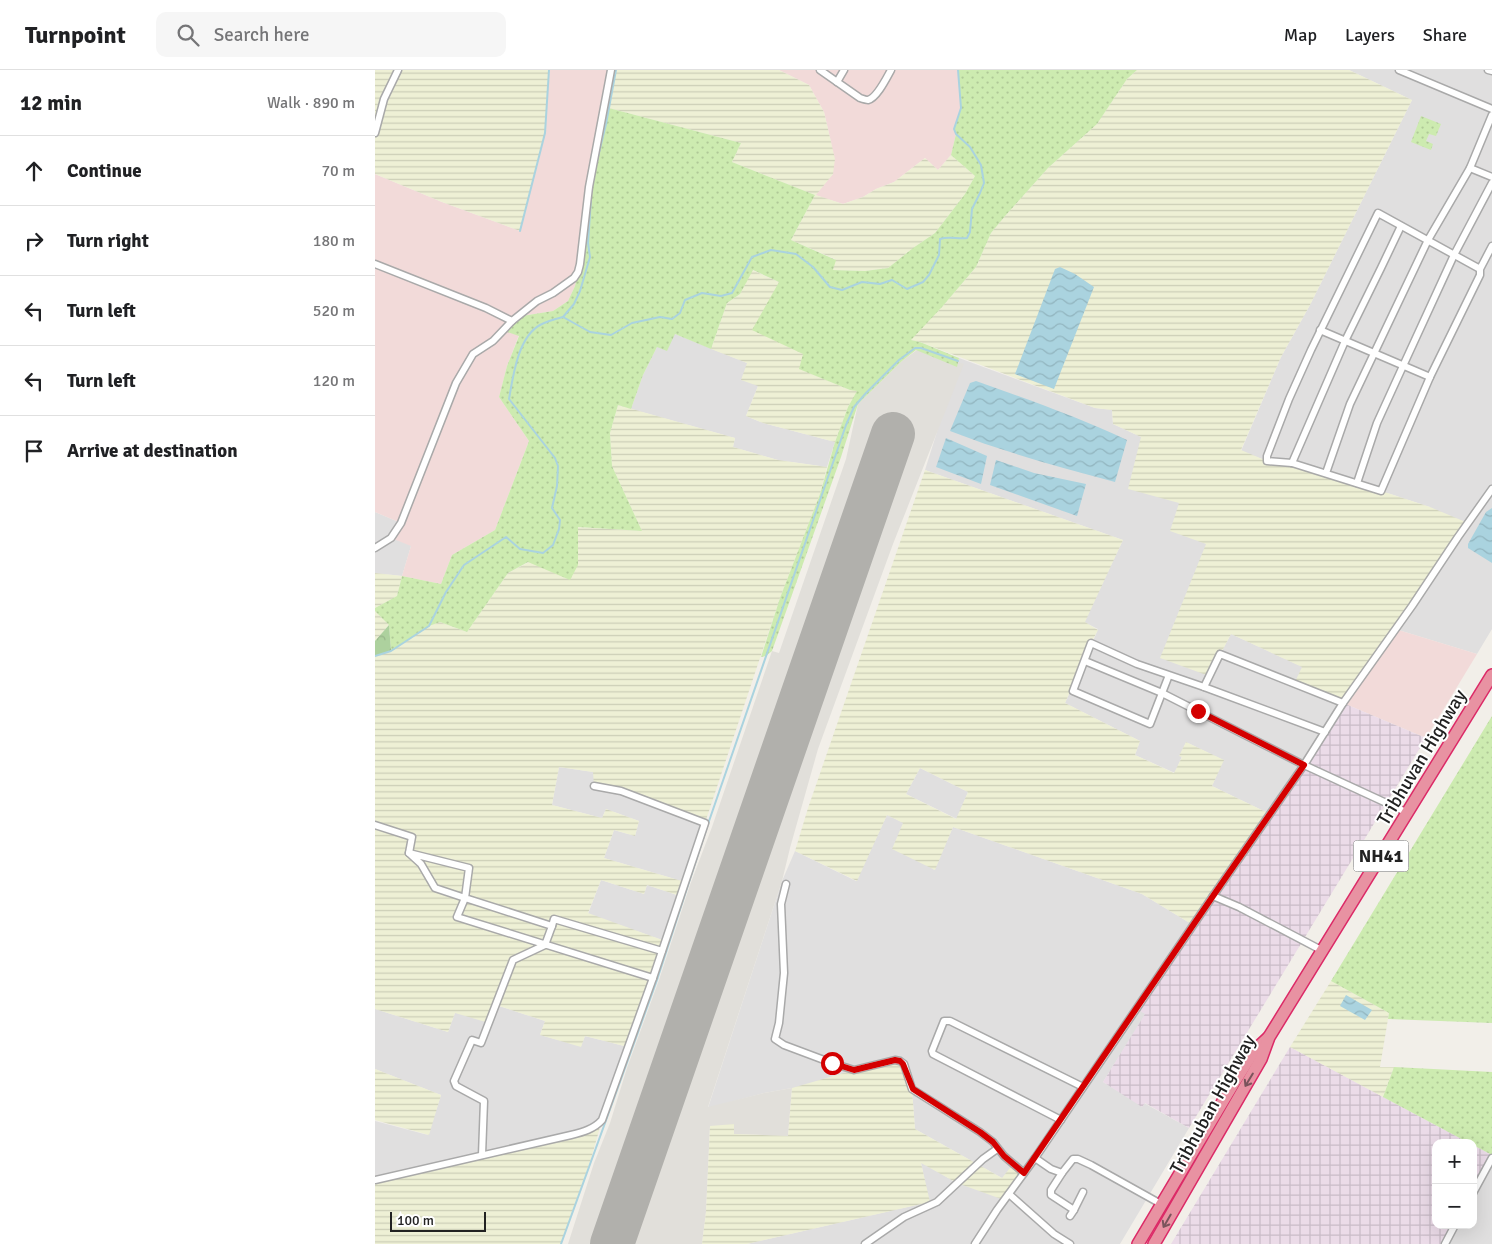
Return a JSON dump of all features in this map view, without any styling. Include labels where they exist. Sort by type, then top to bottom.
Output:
[{"type":"highway","name":"Tribhuvan Highway","points":[[1269,1036],[1492,675]]},
{"type":"highway","name":"Tribhuban Highway","points":[[1138,1244],[1254,1051],[1269,1036]]},
{"type":"highway","name":"Tribhuban Highway","points":[[1153,1244],[1261,1059],[1269,1036]]},
{"type":"street","points":[[375,133],[384,99],[398,70]]},
{"type":"street","points":[[375,548],[391,538],[401,522],[456,383],[473,354],[493,341],[512,320],[574,278],[578,272],[589,187],[611,70]]},
{"type":"street","points":[[820,70],[860,98],[867,100],[875,95],[891,70]]},
{"type":"street","points":[[837,82],[844,70]]},
{"type":"street","points":[[1399,70],[1492,109]]},
{"type":"street","points":[[1488,70],[1492,72]]},
{"type":"street","points":[[1327,473],[1350,404],[1428,240],[1470,168],[1492,115]]},
{"type":"street","points":[[1470,168],[1492,177]]},
{"type":"street","points":[[1357,483],[1377,423],[1454,255],[1492,183]]},
{"type":"street","points":[[1480,269],[1378,213],[1289,399],[1267,460],[1292,463],[1381,491],[1430,377],[1492,246]]},
{"type":"street","points":[[1292,463],[1345,341],[1401,226]]},
{"type":"street","points":[[375,264],[512,320]]},
{"type":"street","points":[[1321,330],[1430,377]]},
{"type":"street","points":[[975,1244],[1304,765],[1343,703],[1492,489]]},
{"type":"street","points":[[1169,675],[1150,724],[1073,691],[1091,643],[1137,664],[1204,687],[1325,732]]},
{"type":"street","points":[[1204,687],[1220,654],[1343,703]]},
{"type":"street","points":[[1085,661],[1162,693],[1304,765],[1408,813]]},
{"type":"street","points":[[375,1180],[571,1135],[598,1126],[602,1120],[653,978],[705,823],[621,791],[594,786]]},
{"type":"street","points":[[375,825],[412,836],[409,853]]},
{"type":"street","points":[[409,853],[421,864],[435,888],[552,926]]},
{"type":"street","points":[[409,853],[469,868],[465,898],[457,917],[653,978]]},
{"type":"street","points":[[786,884],[781,904],[784,973],[779,1023],[775,1039],[784,1045],[854,1070],[895,1060],[900,1061],[913,1089],[980,1132],[993,1142],[997,1149],[1024,1173]]},
{"type":"street","points":[[1213,896],[1239,907],[1323,951]]},
{"type":"street","points":[[482,1155],[484,1102],[456,1086],[454,1081],[472,1040],[481,1043],[513,960],[545,945],[554,919],[661,951]]},
{"type":"street","points":[[1061,1120],[933,1054],[932,1051],[944,1022],[950,1021],[1083,1087]]},
{"type":"street","points":[[865,1244],[904,1218],[937,1202],[997,1149]]},
{"type":"street","points":[[1035,1158],[1051,1169],[1062,1173]]},
{"type":"street","points":[[1477,1186],[1492,1158]]},
{"type":"street","points":[[1083,1192],[1072,1213],[1051,1195],[1051,1190],[1073,1159],[1078,1159],[1091,1165],[1161,1204]]},
{"type":"street","points":[[1009,1194],[1054,1234],[1070,1244]]},
{"type":"street","points":[[1445,1244],[1453,1229]]},
{"type":"shaded area","points":[[549,70],[611,70],[582,260],[575,286],[568,301],[553,311],[522,316],[501,330],[519,335],[507,366],[499,397],[529,441],[495,530],[452,555],[441,584],[402,576],[411,546],[391,538],[401,523],[375,512],[375,174],[442,202],[520,231],[545,133]]},
{"type":"shaded area","points":[[779,70],[958,70],[961,108],[954,128],[956,134],[951,155],[938,170],[925,158],[894,182],[843,204],[815,195],[833,174],[831,142],[824,112],[809,85]]},
{"type":"shaded area","points":[[1349,70],[1492,70],[1492,629],[1477,654],[1395,629],[1430,507],[1357,483],[1267,461],[1241,451],[1281,357],[1310,305],[1412,100]]},
{"type":"shaded area","points":[[675,334],[747,363],[758,386],[746,416],[763,423],[835,442],[827,467],[778,460],[733,447],[735,438],[631,409],[643,375],[657,347]]},
{"type":"shaded area","points":[[917,350],[964,364],[893,544],[818,749],[782,881],[708,1107],[792,1088],[788,1136],[734,1134],[710,1126],[706,1212],[702,1244],[568,1244],[594,1163],[610,1123],[627,1068],[772,651],[779,653],[846,459],[858,404],[902,361]]},
{"type":"shaded area","points":[[959,358],[1095,408],[1112,410],[1113,424],[1141,437],[1179,503],[1206,544],[1209,675],[1231,634],[1303,667],[1295,683],[1338,702],[1337,712],[1270,814],[1212,786],[1223,760],[1186,742],[1175,773],[1135,755],[1140,741],[1065,703],[1069,694],[1073,691],[1098,629],[1084,622],[1123,540],[925,470]]},
{"type":"shaded area","points":[[375,512],[401,523],[411,546],[402,576],[375,573]]},
{"type":"shaded area","points":[[1395,629],[1477,654],[1426,738],[1343,703]]},
{"type":"shaded area","points":[[1343,703],[1426,738],[1189,1128],[1145,1103],[1142,1107],[1103,1082],[1145,1014],[1137,1009]]},
{"type":"shaded area","points":[[559,767],[593,772],[621,791],[705,823],[685,882],[604,858],[614,830],[635,836],[639,821],[606,809],[602,818],[552,805]]},
{"type":"shaded area","points":[[920,768],[968,792],[957,819],[906,794]]},
{"type":"shaded area","points":[[887,815],[904,823],[934,870],[953,827],[1142,894],[1193,925],[1137,1009],[1146,1014],[1103,1082],[1143,1106],[1144,1103],[1189,1128],[1120,1244],[747,1244],[929,1202],[921,1162],[957,1183],[1002,1178],[915,1129],[912,1089],[792,1088],[764,1093],[708,1108],[782,881],[795,851],[856,881]]},
{"type":"shaded area","points":[[601,880],[644,894],[647,885],[680,896],[665,941],[588,914]]},
{"type":"shaded area","points":[[496,1005],[545,1021],[540,1035],[581,1046],[585,1036],[628,1047],[598,1125],[375,1180],[375,1121],[428,1135],[441,1095],[375,1069],[375,1009],[448,1032],[455,1013]]},
{"type":"shaded area","points":[[1290,1047],[1462,1139],[1432,1139],[1432,1229],[1453,1229],[1445,1244],[1171,1244]]},
{"type":"shaded area","points":[[1477,1147],[1492,1155],[1477,1185]]},
{"type":"shaded area","points":[[1492,1158],[1492,1244],[1445,1244],[1453,1229],[1477,1229],[1477,1186]]},
{"type":"green space","points":[[375,70],[549,70],[545,133],[520,231],[442,202],[375,174]]},
{"type":"green space","points":[[611,70],[779,70],[809,85],[824,112],[835,159],[833,174],[816,195],[843,204],[894,182],[925,158],[938,170],[951,155],[975,176],[965,194],[935,233],[888,268],[865,271],[833,270],[835,259],[791,240],[815,195],[732,162],[741,143],[605,107]]},
{"type":"green space","points":[[958,70],[1137,70],[1127,79],[1097,124],[1048,168],[1006,215],[991,233],[976,267],[911,340],[959,358],[957,367],[916,350],[858,404],[772,651],[766,656],[761,657],[780,598],[820,494],[835,442],[848,407],[857,391],[850,390],[799,369],[803,354],[752,330],[779,282],[753,270],[740,294],[727,303],[711,349],[675,334],[667,351],[657,347],[643,375],[631,409],[618,405],[610,433],[612,466],[642,531],[578,527],[578,565],[570,580],[528,562],[508,573],[467,632],[440,622],[429,626],[391,651],[389,625],[375,611],[375,608],[397,596],[402,576],[441,584],[452,555],[495,530],[529,441],[499,397],[507,366],[519,336],[501,330],[522,316],[553,311],[568,301],[575,286],[582,257],[584,233],[605,107],[741,143],[732,162],[815,195],[791,240],[836,260],[833,270],[865,271],[888,268],[935,233],[965,194],[975,176],[951,155],[956,134],[954,129],[961,108]]},
{"type":"green space","points":[[1137,70],[1349,70],[1412,100],[1310,305],[1281,357],[1241,450],[1267,461],[1292,463],[1357,483],[1430,507],[1468,523],[1337,712],[1338,702],[1294,684],[1302,667],[1231,634],[1209,676],[1160,658],[1206,544],[1170,531],[1179,503],[1128,489],[1141,437],[1113,424],[1112,410],[1095,408],[920,342],[910,340],[942,307],[976,267],[991,233],[1006,215],[1048,168],[1097,124],[1127,79]]},
{"type":"green space","points":[[1421,116],[1441,124],[1436,136],[1429,134],[1426,141],[1433,144],[1431,150],[1411,142]]},
{"type":"green space","points":[[752,270],[779,282],[803,354],[800,369],[850,390],[858,390],[848,407],[835,442],[763,423],[746,416],[758,386],[741,380],[747,363],[711,349],[727,303],[740,294]]},
{"type":"green space","points":[[618,405],[735,438],[733,447],[778,460],[827,467],[820,494],[780,598],[705,823],[621,791],[594,786],[593,772],[559,767],[552,805],[602,818],[606,809],[639,821],[635,836],[614,830],[604,858],[685,882],[680,896],[647,885],[644,894],[601,880],[588,913],[665,941],[628,1047],[585,1036],[581,1047],[540,1035],[545,1021],[496,1005],[489,1023],[455,1013],[448,1032],[375,1009],[375,656],[391,651],[429,626],[440,622],[467,632],[508,573],[529,562],[578,565],[578,527],[642,531],[612,466],[610,433]]},
{"type":"green space","points":[[925,470],[1123,540],[1085,622],[1098,630],[1091,643],[1073,691],[1069,694],[1065,703],[1140,741],[1135,755],[1174,773],[1182,757],[1179,756],[1186,742],[1224,760],[1212,786],[1270,814],[1193,925],[1142,894],[953,827],[935,870],[892,849],[903,823],[887,815],[857,881],[795,851],[808,808]],"holes":[[[920,768],[968,792],[956,819],[906,794]]]},
{"type":"green space","points":[[375,573],[402,576],[397,596],[375,608]]},
{"type":"green space","points":[[375,611],[389,625],[375,641]]},
{"type":"green space","points":[[389,625],[391,651],[375,656],[375,641]]},
{"type":"green space","points":[[1492,716],[1492,1023],[1388,1019],[1389,1013],[1331,981]]},
{"type":"green space","points":[[1331,981],[1389,1013],[1380,1067],[1394,1067],[1383,1097],[1290,1047]]},
{"type":"green space","points":[[900,1061],[912,1089],[915,1129],[1002,1178],[1013,1164],[1024,1173],[1004,1200],[957,1183],[921,1163],[930,1202],[747,1244],[702,1244],[706,1212],[710,1126],[734,1124],[734,1134],[788,1136],[792,1088],[854,1070]]},
{"type":"green space","points":[[1394,1067],[1492,1072],[1492,1155],[1477,1147],[1477,1139],[1462,1139],[1383,1097]]},
{"type":"green space","points":[[375,1069],[441,1095],[429,1135],[375,1120]]},
{"type":"green space","points":[[602,1120],[591,1159],[561,1244],[375,1244],[375,1180],[571,1135]]},
{"type":"water","points":[[1060,267],[1075,274],[1094,287],[1054,389],[1015,374],[1055,269]]},
{"type":"water","points":[[976,381],[1071,416],[1127,440],[1115,482],[1052,465],[950,431],[970,383]]},
{"type":"water","points":[[946,438],[987,456],[981,484],[936,467]]},
{"type":"water","points":[[996,460],[1034,473],[1086,484],[1077,516],[990,485]]},
{"type":"water","points":[[1492,508],[1492,563],[1468,548],[1468,544],[1486,512]]},
{"type":"water","points":[[1346,995],[1372,1010],[1365,1020],[1340,1006]]},
{"type":"waterway","points":[[520,231],[545,133],[549,70]]},
{"type":"waterway","points":[[596,165],[616,70]]},
{"type":"waterway","points":[[375,656],[391,651],[429,626],[446,592],[464,565],[506,537],[520,549],[543,553],[553,545],[560,520],[552,508],[557,486],[558,466],[555,458],[509,399],[518,358],[526,338],[540,325],[563,317],[590,332],[611,335],[632,323],[660,317],[672,319],[680,313],[685,300],[702,293],[721,296],[732,293],[752,257],[771,250],[796,254],[813,267],[830,287],[842,290],[862,282],[880,284],[892,280],[907,289],[923,282],[929,275],[939,255],[940,239],[967,238],[970,232],[972,209],[984,183],[981,165],[970,147],[956,134],[954,129],[961,108],[958,70]]},
{"type":"waterway","points":[[563,317],[574,304],[580,291],[590,257],[588,243],[591,199]]},
{"type":"waterway","points":[[561,1244],[657,980],[708,824],[846,425],[854,407],[899,360],[915,348],[921,348],[958,361]]},
{"type":"runway","points":[[612,1244],[893,434]]},
{"type":"route","points":[[832,1063],[854,1070],[895,1060],[900,1061],[907,1071],[913,1089],[980,1132],[993,1142],[997,1149],[1024,1173],[1304,765],[1198,711]]}]
